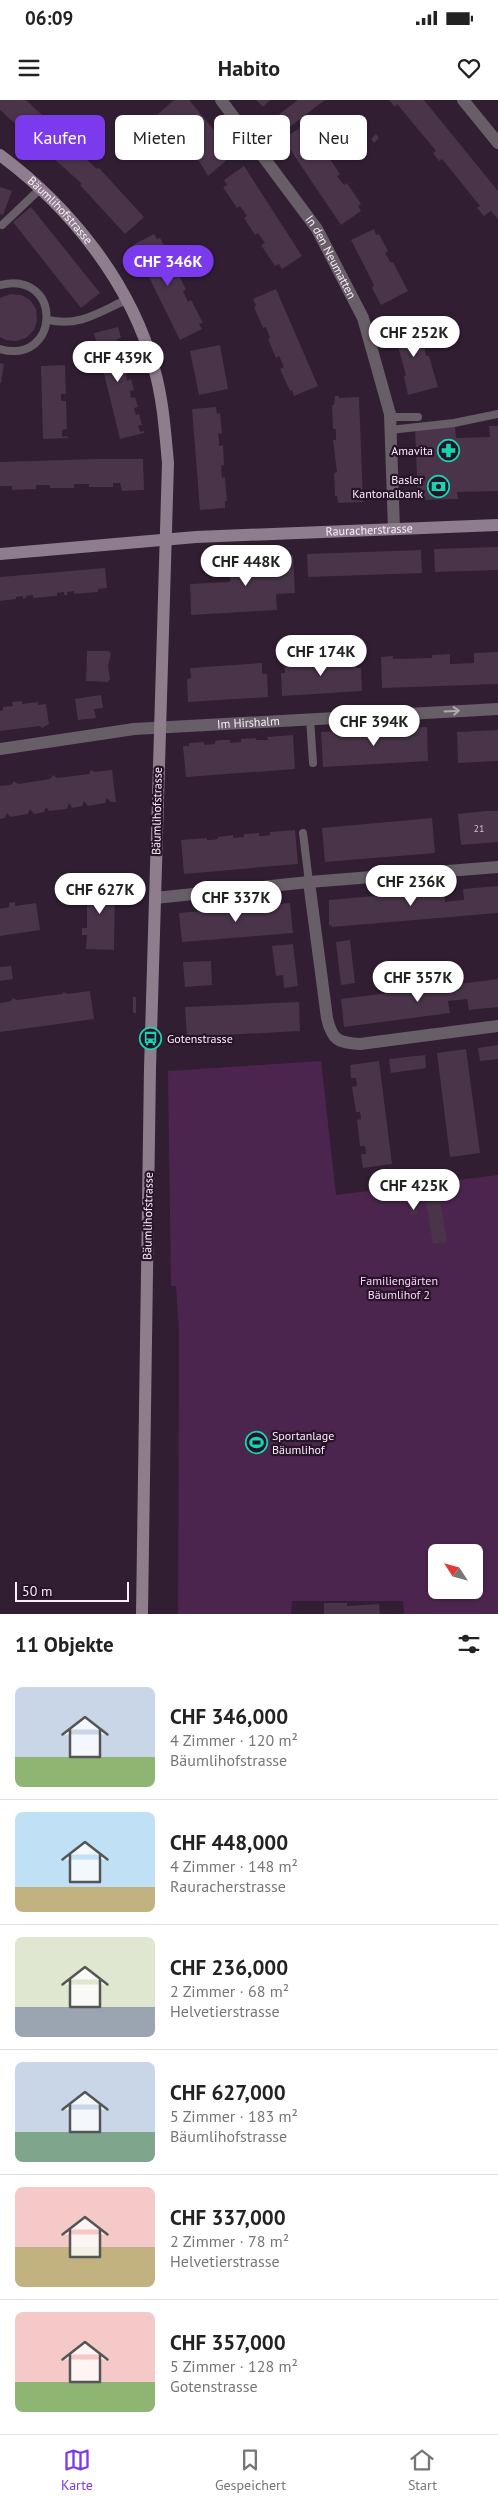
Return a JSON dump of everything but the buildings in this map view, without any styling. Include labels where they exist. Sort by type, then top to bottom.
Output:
[{"type":"main road","name":"Bäumlihofstrasse","points":[[0,155],[40,189],[101,257],[128,299],[141,329],[154,368],[162,407],[168,463],[155,898],[142,1614]]},
{"type":"main road","name":"Rauracherstrasse","points":[[0,554],[166,539],[498,525]]},
{"type":"street","name":"In den Neumatten","points":[[221,100],[317,229],[363,318],[390,423],[394,529]]},
{"type":"street","points":[[463,100],[498,143]]},
{"type":"street","name":"Im Hirshalm","points":[[0,749],[159,727],[498,709]]},
{"type":"street","points":[[155,898],[309,882],[498,867]]},
{"type":"street","points":[[309,882],[327,1018],[330,1031],[336,1039],[345,1044],[360,1044],[498,1026]]},
{"type":"lane","points":[[2,225],[40,189]]},
{"type":"lane","points":[[0,285],[17,283],[34,289],[42,298],[47,308],[48,320],[45,331],[30,347],[20,351],[0,349]]},
{"type":"lane","points":[[48,320],[65,324],[84,320],[128,299]]},
{"type":"lane","points":[[390,423],[454,423],[498,414]]},
{"type":"lane","points":[[390,423],[418,417]]},
{"type":"lane","points":[[310,719],[313,763]]},
{"type":"lane","points":[[303,834],[309,882]]},
{"type":"green space","name":"Familiengärten Bäumlihof 2","points":[[321,1061],[336,1195],[498,1175],[498,1614],[404,1614],[403,1601],[292,1601],[291,1614],[178,1614],[179,1334],[176,1286],[171,1286],[168,1071]]},
{"type":"place","name":"Amavita","points":[[449,451]]},
{"type":"place","name":"Basler Kantonalbank","points":[[439,487]]},
{"type":"place","name":"Gotenstrasse","points":[[151,1039]]},
{"type":"place","name":"Sportanlage Bäumlihof","points":[[256,1443]]}]
